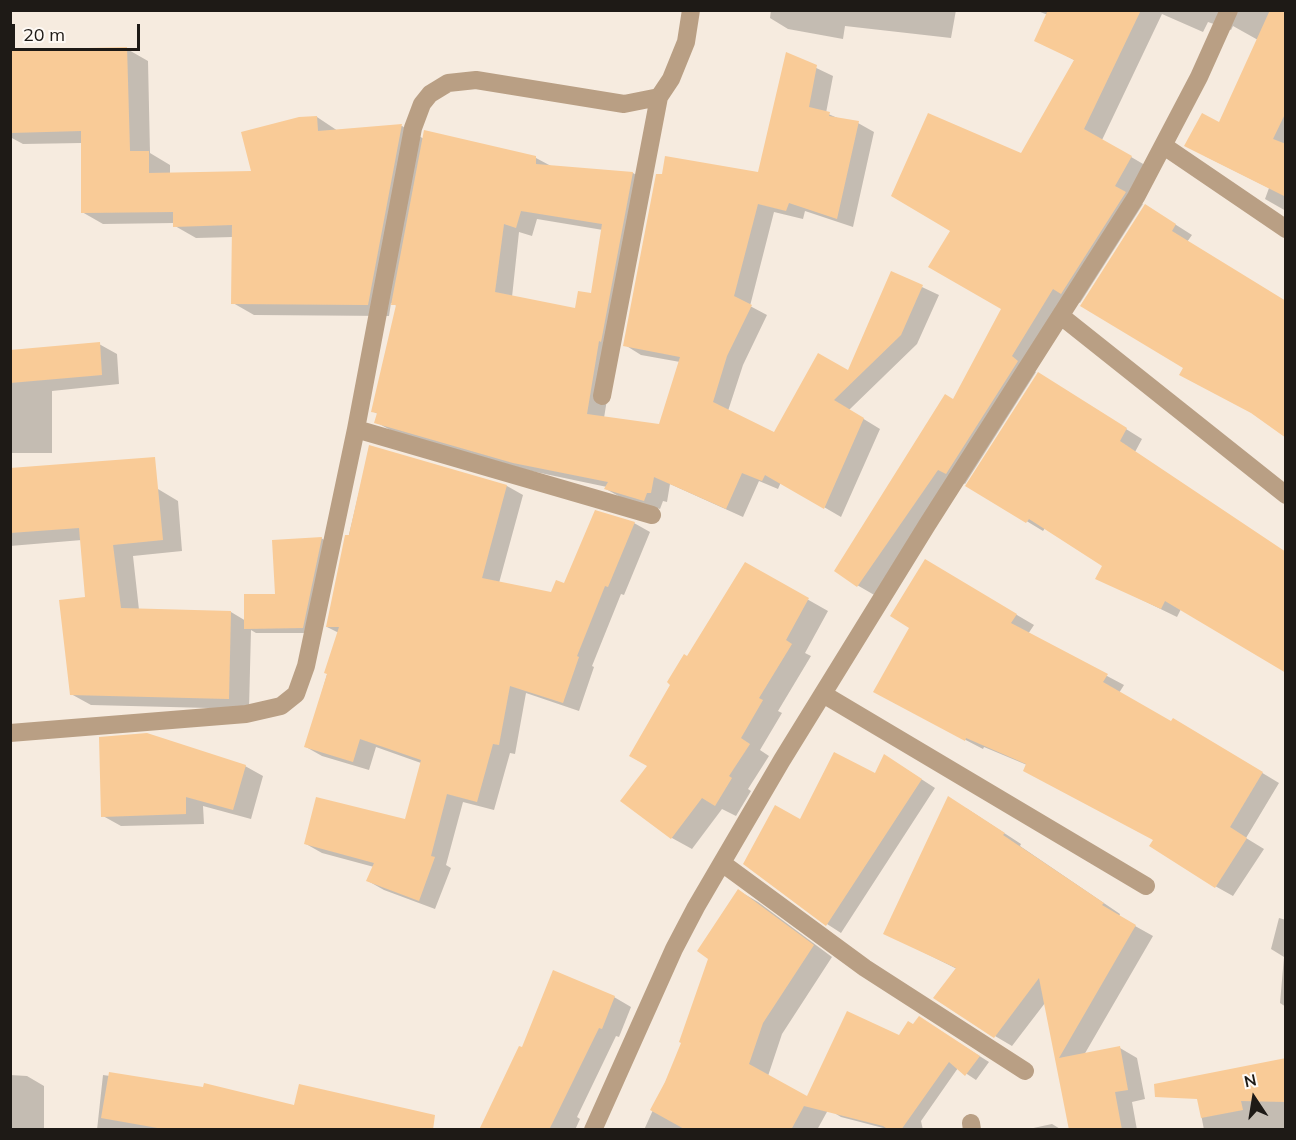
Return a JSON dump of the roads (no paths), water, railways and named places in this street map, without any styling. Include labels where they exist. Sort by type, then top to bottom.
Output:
[{"type":"street","points":[[602,396],[659,97],[671,79],[682,51],[691,10]]},
{"type":"street","points":[[593,1130],[674,949],[722,863],[823,694],[1136,197],[1199,77],[1228,10]]},
{"type":"street","points":[[10,733],[246,714],[281,706],[296,694],[306,666],[356,429],[412,128],[422,104],[430,94],[448,83],[476,80],[624,104],[659,97]]},
{"type":"street","points":[[1164,146],[1286,230]]},
{"type":"street","points":[[1061,316],[1286,495]]},
{"type":"street","points":[[356,429],[652,515]]},
{"type":"street","points":[[823,694],[1146,886]]},
{"type":"street","points":[[722,863],[865,968],[1025,1071]]}]
